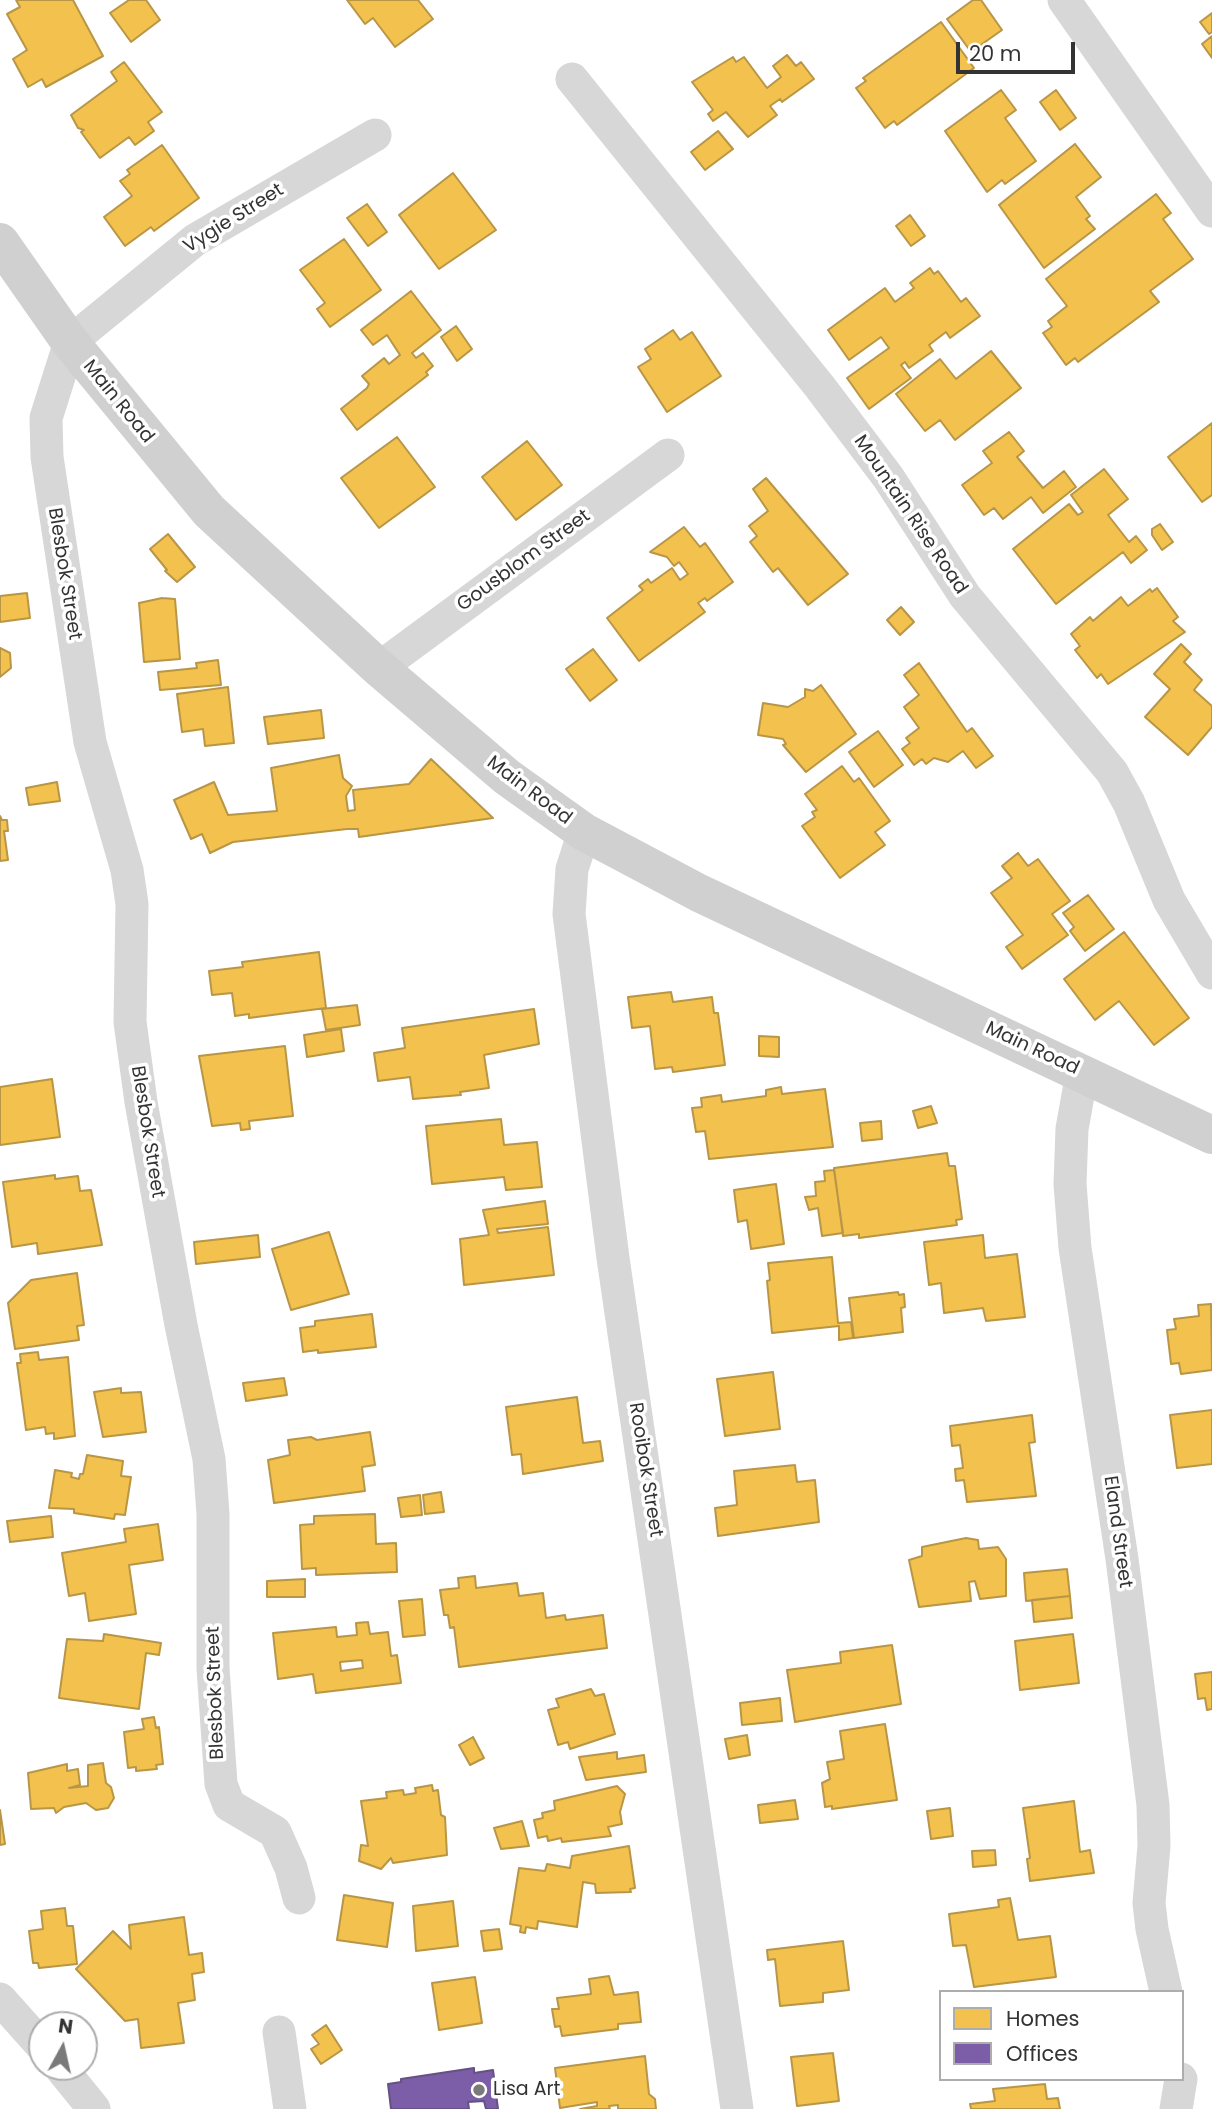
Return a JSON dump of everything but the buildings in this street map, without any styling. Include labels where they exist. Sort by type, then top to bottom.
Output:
[{"type":"main road","name":"Main Road","points":[[0,242],[70,342],[209,511],[379,668],[508,777],[584,832],[699,894],[1212,1135]]},
{"type":"street","points":[[1064,0],[1212,211]]},
{"type":"street","name":"Mountain Rise Road","points":[[572,79],[820,387],[888,477],[965,596],[1112,772],[1129,803],[1169,900],[1212,973]]},
{"type":"street","name":"Vygie Street","points":[[70,342],[195,240],[374,135]]},
{"type":"street","name":"Blesbok Street","points":[[70,342],[46,418],[47,457],[90,742],[127,870],[134,943],[130,1022],[178,1312],[209,1459],[213,1514],[216,1758],[221,1784],[229,1805],[275,1832],[291,1868],[299,1898]]},
{"type":"street","name":"Gousblom Street","points":[[379,668],[668,454]]},
{"type":"street","name":"Rooibok Street","points":[[584,832],[572,869],[569,914],[613,1258],[737,2109]]},
{"type":"street","name":"Eland Street","points":[[1082,1073],[1072,1129],[1070,1184],[1075,1248],[1122,1559],[1153,1805],[1154,1846],[1149,1903],[1166,1990]]},
{"type":"street","points":[[0,1998],[28,2030]]},
{"type":"street","points":[[279,2032],[290,2109]]},
{"type":"street","points":[[71,2081],[94,2109]]},
{"type":"street","points":[[1176,2109],[1181,2081]]},
{"type":"place","name":"Lisa Art","points":[[479,2090]]}]
